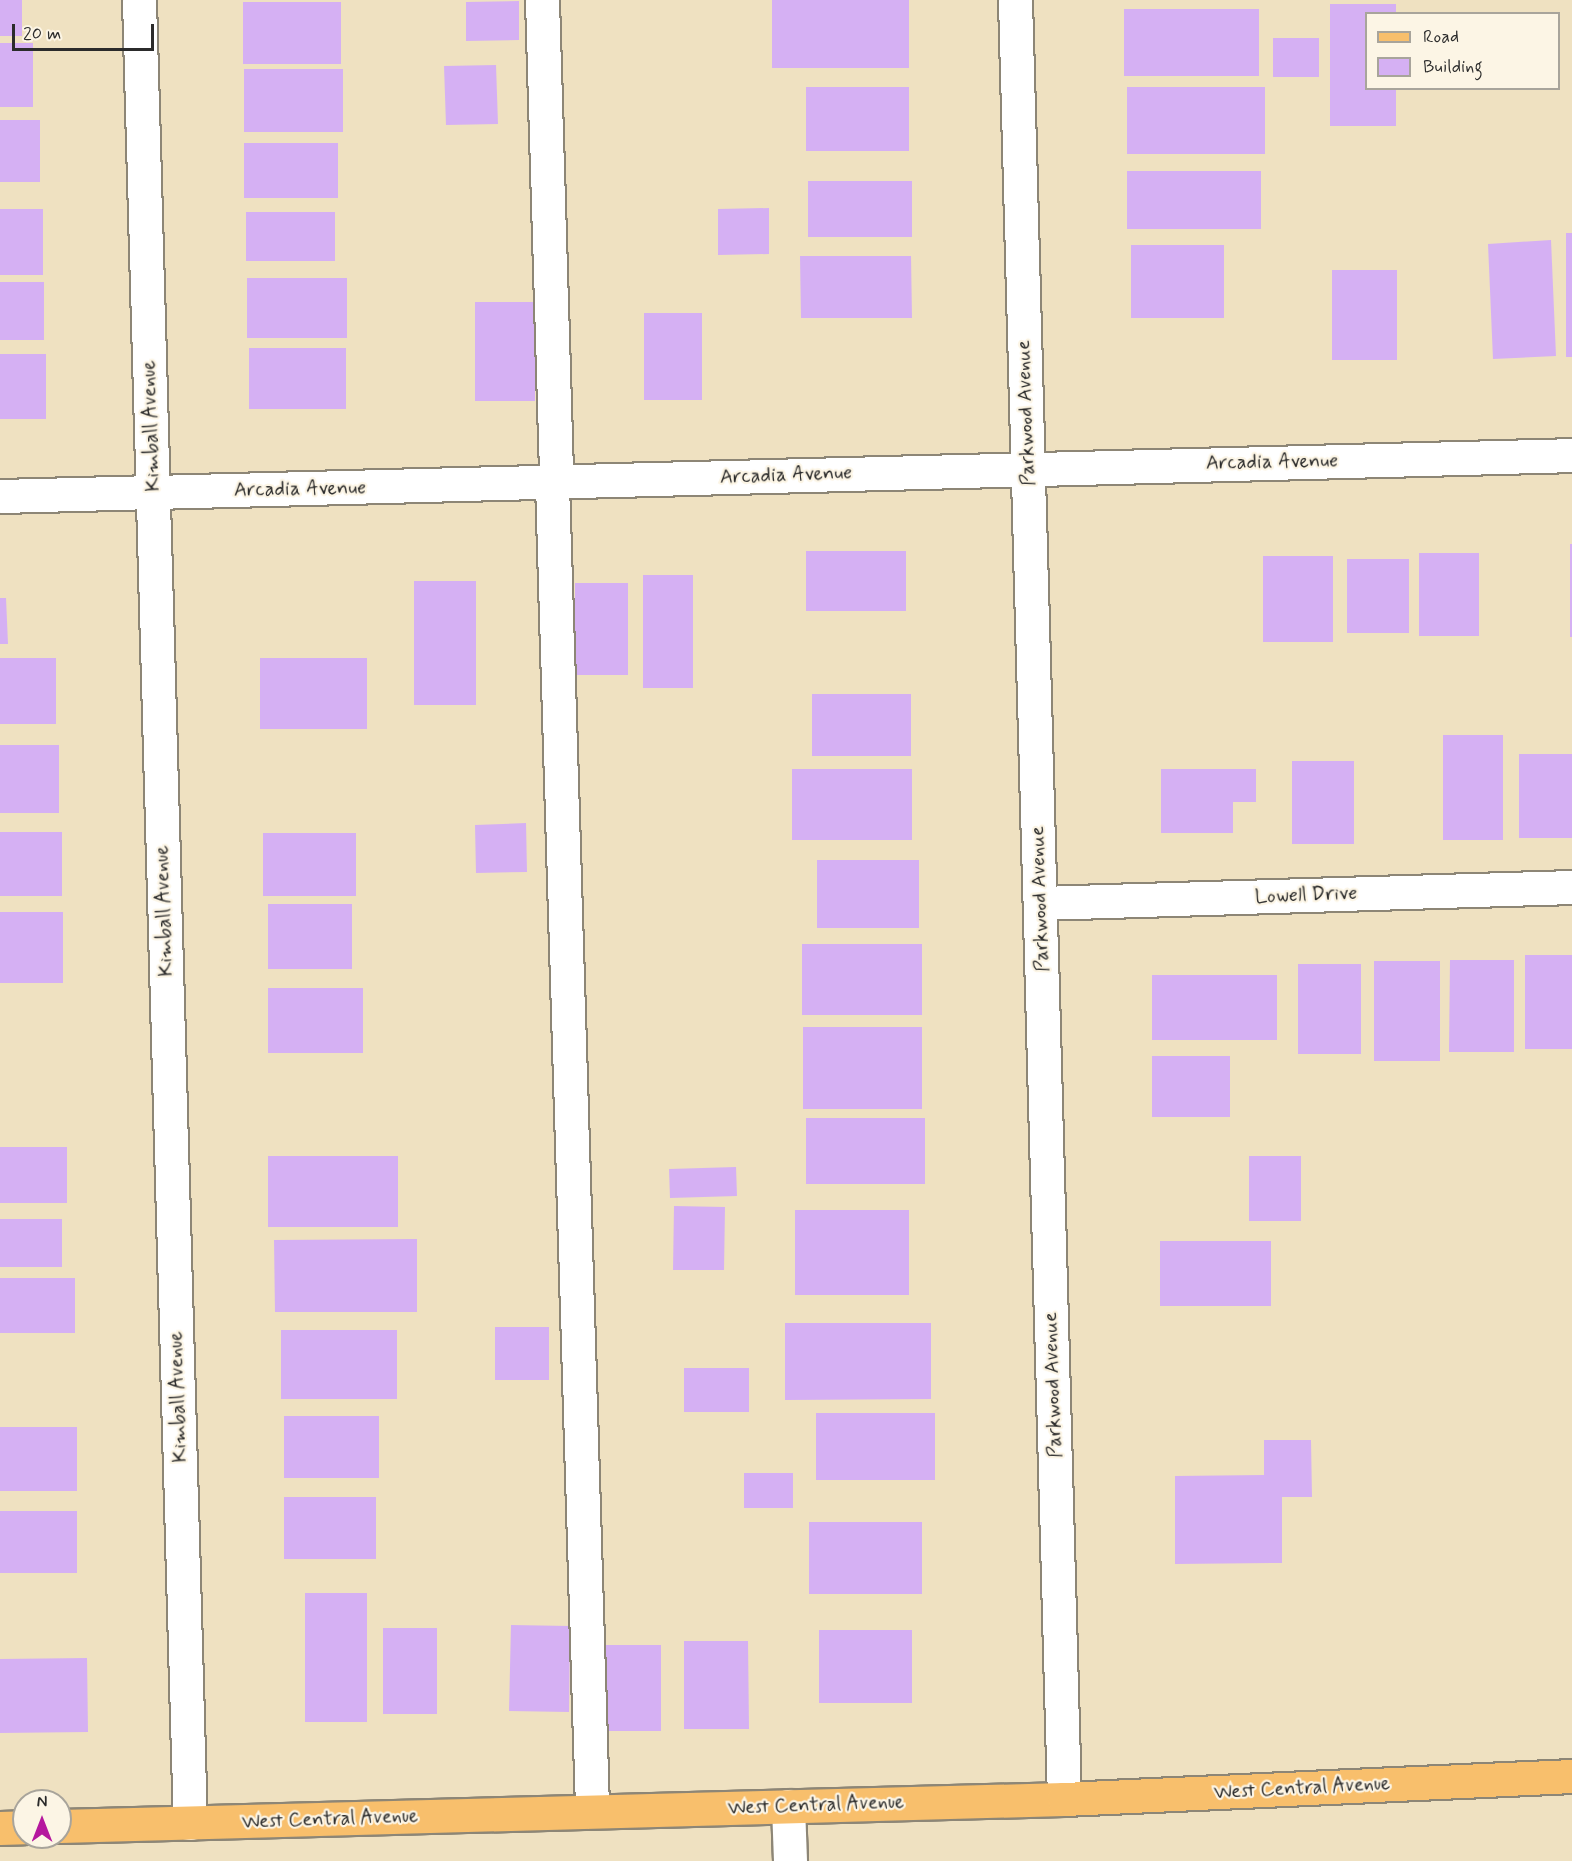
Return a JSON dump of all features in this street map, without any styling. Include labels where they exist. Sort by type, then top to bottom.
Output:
[{"type":"main road","name":"West Central Avenue","points":[[72,1826],[1064,1798],[1572,1776]]},
{"type":"street","name":"Kimball Avenue","points":[[139,0],[190,1823]]},
{"type":"street","points":[[542,0],[592,1811]]},
{"type":"street","name":"Parkwood Avenue","points":[[1015,0],[1064,1798]]},
{"type":"street","name":"Arcadia Avenue","points":[[0,496],[554,483],[1572,454]]},
{"type":"street","name":"Lowell Drive","points":[[1040,903],[1572,887]]},
{"type":"street","points":[[788,1806],[789,1861]]},
{"type":"building","points":[[0,0],[22,0],[22,36],[0,36]]},
{"type":"building","points":[[772,0],[909,0],[909,68],[772,68]]},
{"type":"building","points":[[519,1],[519,40],[466,41],[466,2]]},
{"type":"building","points":[[243,2],[341,2],[341,64],[243,64]]},
{"type":"building","points":[[1330,4],[1396,4],[1396,12],[1365,12],[1365,90],[1396,90],[1396,126],[1330,126]]},
{"type":"building","points":[[1124,9],[1259,9],[1259,76],[1124,76]]},
{"type":"building","points":[[1273,38],[1319,38],[1319,77],[1273,77]]},
{"type":"building","points":[[0,43],[33,43],[33,107],[0,107]]},
{"type":"building","points":[[496,65],[498,124],[446,125],[444,66]]},
{"type":"building","points":[[244,69],[343,69],[343,132],[244,132]]},
{"type":"building","points":[[806,87],[909,87],[909,151],[806,151]]},
{"type":"building","points":[[1127,87],[1265,87],[1265,154],[1127,154]]},
{"type":"building","points":[[0,120],[40,120],[40,182],[0,182]]},
{"type":"building","points":[[244,143],[338,143],[338,198],[244,198]]},
{"type":"building","points":[[1127,171],[1261,171],[1261,229],[1127,229]]},
{"type":"building","points":[[808,181],[912,181],[912,237],[808,237]]},
{"type":"building","points":[[769,208],[769,254],[718,255],[718,209]]},
{"type":"building","points":[[0,209],[43,209],[43,275],[0,275]]},
{"type":"building","points":[[246,212],[335,212],[335,261],[246,261]]},
{"type":"building","points":[[1566,233],[1572,233],[1572,357],[1566,357]]},
{"type":"building","points":[[1551,240],[1556,356],[1493,359],[1488,244]]},
{"type":"building","points":[[1131,245],[1224,245],[1224,318],[1131,318]]},
{"type":"building","points":[[800,256],[911,256],[912,318],[801,318]]},
{"type":"building","points":[[1332,270],[1397,270],[1397,360],[1332,360]]},
{"type":"building","points":[[247,278],[347,278],[347,338],[247,338]]},
{"type":"building","points":[[0,282],[44,282],[44,340],[0,340]]},
{"type":"building","points":[[475,302],[535,302],[535,401],[475,401]]},
{"type":"building","points":[[644,313],[702,313],[702,400],[644,400]]},
{"type":"building","points":[[249,348],[346,348],[346,409],[249,409]]},
{"type":"building","points":[[0,354],[46,354],[46,419],[0,419]]},
{"type":"building","points":[[1570,544],[1572,544],[1572,637],[1570,637]]},
{"type":"building","points":[[806,551],[906,551],[906,611],[806,611]]},
{"type":"building","points":[[1419,553],[1479,553],[1479,636],[1419,636]]},
{"type":"building","points":[[1263,556],[1333,556],[1333,642],[1263,642]]},
{"type":"building","points":[[1347,559],[1409,559],[1409,633],[1347,633]]},
{"type":"building","points":[[643,575],[693,575],[693,688],[643,688]]},
{"type":"building","points":[[414,581],[476,581],[476,705],[414,705]]},
{"type":"building","points":[[575,583],[628,583],[628,675],[575,675]]},
{"type":"building","points":[[0,598],[6,598],[8,644],[0,644]]},
{"type":"building","points":[[0,658],[56,658],[56,724],[0,724]]},
{"type":"building","points":[[260,658],[367,658],[367,729],[260,729]]},
{"type":"building","points":[[812,694],[911,694],[911,756],[812,756]]},
{"type":"building","points":[[1443,735],[1503,735],[1503,840],[1443,840]]},
{"type":"building","points":[[0,745],[59,745],[59,813],[0,813]]},
{"type":"building","points":[[1519,754],[1572,754],[1572,838],[1519,838]]},
{"type":"building","points":[[1292,761],[1354,761],[1354,844],[1292,844]]},
{"type":"building","points":[[792,769],[912,769],[912,840],[792,840]]},
{"type":"building","points":[[1161,769],[1256,769],[1256,802],[1233,802],[1233,833],[1161,833]]},
{"type":"building","points":[[526,823],[527,872],[476,873],[475,825]]},
{"type":"building","points":[[0,832],[62,832],[62,896],[0,896]]},
{"type":"building","points":[[263,833],[356,833],[356,896],[263,896]]},
{"type":"building","points":[[817,860],[919,860],[919,928],[817,928]]},
{"type":"building","points":[[268,904],[352,904],[352,969],[268,969]]},
{"type":"building","points":[[0,912],[63,912],[63,983],[0,983]]},
{"type":"building","points":[[802,944],[922,944],[922,1015],[802,1015]]},
{"type":"building","points":[[1525,955],[1572,955],[1572,1049],[1525,1049]]},
{"type":"building","points":[[1450,960],[1514,960],[1514,1052],[1449,1052]]},
{"type":"building","points":[[1374,961],[1440,961],[1440,1061],[1374,1061]]},
{"type":"building","points":[[1298,964],[1361,964],[1361,1054],[1298,1054]]},
{"type":"building","points":[[1152,975],[1277,975],[1277,1040],[1152,1040]]},
{"type":"building","points":[[268,988],[363,988],[363,1053],[268,1053]]},
{"type":"building","points":[[803,1027],[922,1027],[922,1109],[803,1109]]},
{"type":"building","points":[[1152,1056],[1230,1056],[1230,1117],[1152,1117]]},
{"type":"building","points":[[806,1118],[925,1118],[925,1184],[806,1184]]},
{"type":"building","points":[[0,1147],[67,1147],[67,1203],[0,1203]]},
{"type":"building","points":[[268,1156],[398,1156],[398,1227],[268,1227]]},
{"type":"building","points":[[1249,1156],[1301,1156],[1301,1221],[1249,1221]]},
{"type":"building","points":[[736,1167],[737,1196],[670,1198],[669,1169]]},
{"type":"building","points":[[674,1206],[725,1207],[724,1270],[673,1270]]},
{"type":"building","points":[[795,1210],[909,1210],[909,1295],[795,1295]]},
{"type":"building","points":[[0,1219],[62,1219],[62,1267],[0,1267]]},
{"type":"building","points":[[417,1239],[417,1312],[275,1312],[274,1240]]},
{"type":"building","points":[[1160,1241],[1271,1241],[1271,1306],[1160,1306]]},
{"type":"building","points":[[0,1278],[75,1278],[75,1333],[0,1333]]},
{"type":"building","points":[[785,1323],[931,1323],[931,1399],[785,1400]]},
{"type":"building","points":[[495,1327],[549,1327],[549,1380],[495,1380]]},
{"type":"building","points":[[281,1330],[397,1330],[397,1399],[281,1399]]},
{"type":"building","points":[[684,1368],[749,1368],[749,1412],[684,1412]]},
{"type":"building","points":[[816,1413],[935,1413],[935,1480],[816,1480]]},
{"type":"building","points":[[284,1416],[379,1416],[379,1478],[284,1478]]},
{"type":"building","points":[[0,1427],[77,1427],[77,1491],[0,1491]]},
{"type":"building","points":[[1264,1440],[1311,1440],[1312,1497],[1282,1497],[1282,1563],[1175,1564],[1175,1476],[1264,1475]]},
{"type":"building","points":[[744,1473],[793,1473],[793,1508],[744,1508]]},
{"type":"building","points":[[284,1497],[376,1497],[376,1559],[284,1559]]},
{"type":"building","points":[[0,1511],[77,1511],[77,1573],[0,1573]]},
{"type":"building","points":[[809,1522],[922,1522],[922,1594],[809,1594]]},
{"type":"building","points":[[305,1593],[367,1593],[367,1722],[305,1722]]},
{"type":"building","points":[[511,1625],[570,1626],[569,1712],[509,1711]]},
{"type":"building","points":[[383,1628],[437,1628],[437,1714],[383,1714]]},
{"type":"building","points":[[819,1630],[912,1630],[912,1703],[819,1703]]},
{"type":"building","points":[[684,1641],[748,1641],[749,1729],[684,1729]]},
{"type":"building","points":[[605,1645],[661,1645],[661,1731],[605,1731]]},
{"type":"building","points":[[87,1658],[88,1732],[0,1733],[0,1659]]}]
